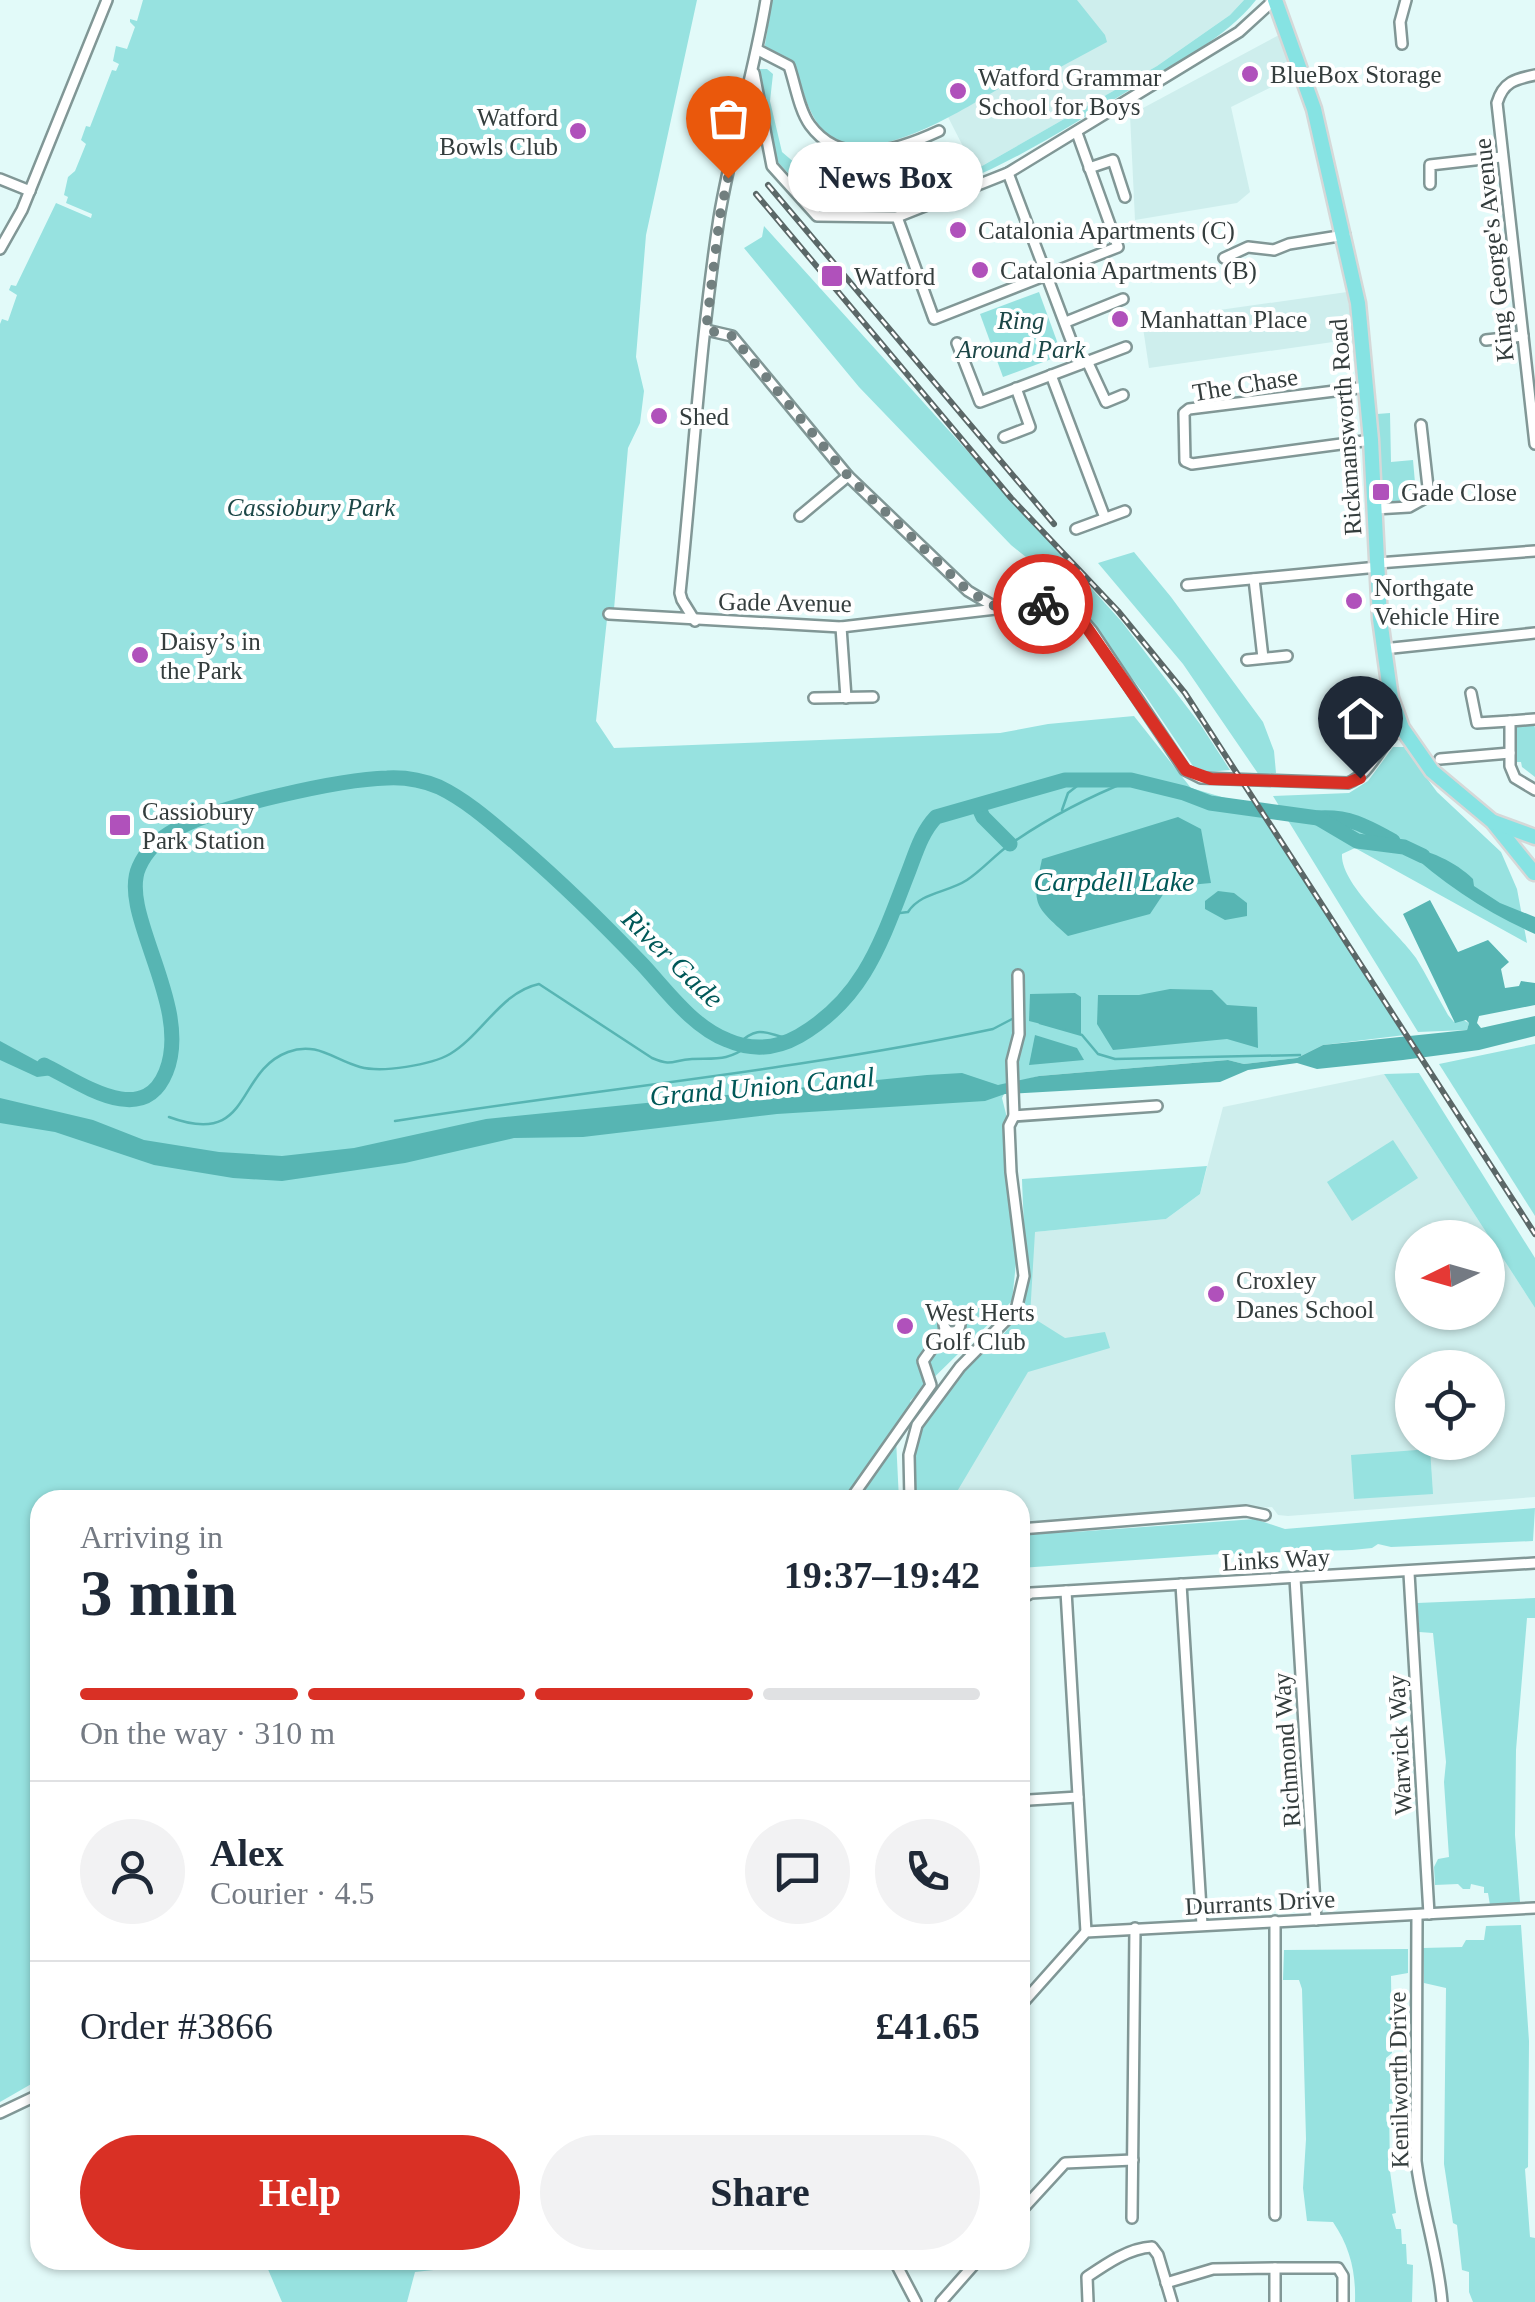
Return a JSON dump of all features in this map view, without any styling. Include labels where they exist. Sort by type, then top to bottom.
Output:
[{"type":"main road","name":"Rickmansworth Road","points":[[1275,0],[1314,109],[1360,315],[1383,648],[1391,698],[1402,728],[1432,771],[1493,822],[1535,875]]},
{"type":"main road","name":"Rickmansworth Road","points":[[1493,822],[1535,837]]},
{"type":"street","points":[[0,249],[30,191],[106,0]]},
{"type":"street","points":[[695,620],[682,600],[706,330],[720,215],[754,73],[766,0]]},
{"type":"street","points":[[754,73],[772,166],[818,216],[898,222],[1008,173],[1077,133],[1239,32],[1275,0]]},
{"type":"street","points":[[1402,44],[1400,22],[1406,0]]},
{"type":"street","points":[[758,50],[789,66],[809,124],[834,146],[864,154],[906,146],[938,131]]},
{"type":"street","name":"King George's Avenue","points":[[1535,75],[1507,83],[1501,89],[1498,103],[1535,444]]},
{"type":"street","points":[[898,222],[934,319],[1118,247],[1077,133]]},
{"type":"street","points":[[1430,184],[1430,165],[1502,157]]},
{"type":"street","points":[[1089,168],[1112,160],[1125,197]]},
{"type":"street","points":[[1008,173],[1084,362],[1106,402],[1123,395]]},
{"type":"street","points":[[0,179],[30,191]]},
{"type":"street","points":[[1224,258],[1248,247],[1274,250],[1345,235]]},
{"type":"street","points":[[1066,322],[1122,300]]},
{"type":"street","points":[[706,330],[732,336],[848,476],[968,591],[998,608]]},
{"type":"street","points":[[1486,340],[1523,336]]},
{"type":"street","points":[[956,343],[980,402],[1126,347]]},
{"type":"street","points":[[1051,375],[1105,518]]},
{"type":"street","name":"The Chase","points":[[1367,386],[1189,409],[1184,413],[1185,461],[1192,464],[1371,440]]},
{"type":"street","points":[[1004,437],[1030,428],[1016,388]]},
{"type":"street","points":[[1375,509],[1409,507],[1428,496],[1421,425]]},
{"type":"street","points":[[800,516],[848,476]]},
{"type":"street","points":[[1076,530],[1125,511]]},
{"type":"street","points":[[1187,585],[1535,551]]},
{"type":"street","points":[[1254,579],[1263,658]]},
{"type":"street","points":[[960,612],[968,591]]},
{"type":"street","points":[[664,619],[682,600]]},
{"type":"street","name":"Gade Avenue","points":[[609,614],[841,627],[1056,602],[1076,612],[1186,770],[1211,779],[1348,783],[1360,778],[1390,735],[1402,728]]},
{"type":"street","points":[[841,627],[846,698]]},
{"type":"street","points":[[1383,648],[1535,633]]},
{"type":"street","points":[[1247,660],[1287,656]]},
{"type":"street","points":[[1472,693],[1477,723],[1535,719]]},
{"type":"street","points":[[814,698],[873,698]]},
{"type":"street","points":[[1510,721],[1514,778],[1535,790]]},
{"type":"street","points":[[1440,759],[1510,753]]},
{"type":"street","points":[[910,1490],[909,1456],[917,1425],[960,1367],[1016,1310],[1024,1276],[1011,1172],[1010,1126],[1014,1116],[1012,1075],[1020,1022],[1018,976]]},
{"type":"street","points":[[1014,1116],[1157,1106]]},
{"type":"street","points":[[857,1490],[931,1385],[923,1361],[946,1329]]},
{"type":"street","points":[[1030,1528],[1246,1511],[1265,1515]]},
{"type":"street","name":"Links Way","points":[[1030,1594],[1535,1563]]},
{"type":"street","name":"Warwick Way","points":[[1409,1572],[1429,1914]]},
{"type":"street","name":"Richmond Way","points":[[1294,1578],[1316,1920]]},
{"type":"street","points":[[1181,1584],[1202,1925]]},
{"type":"street","points":[[1030,1995],[1086,1932],[1066,1591]]},
{"type":"street","points":[[1030,1800],[1078,1797]]},
{"type":"street","name":"Durrants Drive","points":[[1086,1932],[1535,1908]]},
{"type":"street","name":"Kenilworth Drive","points":[[1417,1915],[1416,2161],[1421,2198],[1439,2266],[1442,2302]]},
{"type":"street","points":[[1275,1922],[1275,2215]]},
{"type":"street","points":[[1132,2218],[1135,1928]]},
{"type":"street","points":[[0,2114],[30,2099]]},
{"type":"street","points":[[1030,2201],[1065,2164],[1133,2160]]},
{"type":"street","points":[[1088,2302],[1085,2280],[1114,2260],[1152,2246],[1172,2302]]},
{"type":"street","points":[[1274,2268],[1275,2302]]},
{"type":"street","points":[[1166,2283],[1214,2269],[1338,2268],[1343,2276],[1344,2302]]},
{"type":"street","points":[[899,2270],[916,2302]]},
{"type":"street","points":[[941,2302],[969,2270]]},
{"type":"shaded area","name":"Watford Grammar School for Boys","points":[[772,0],[1244,0],[1230,15],[1157,66],[975,170],[948,117],[903,139],[862,145],[836,141],[814,119],[796,68],[768,54]]},
{"type":"shaded area","points":[[1279,35],[1294,76],[1231,107],[1250,192],[1237,203],[1135,220],[1130,115]]},
{"type":"shaded area","points":[[1347,292],[1354,339],[1149,368],[1142,321]]},
{"type":"shaded area","name":"Croxley Danes School","points":[[1384,1074],[1478,1220],[1395,1220],[1395,1330],[1505,1330],[1505,1262],[1535,1308],[1535,1497],[1288,1516],[1278,1515],[1272,1507],[1030,1523],[1030,1490],[906,1490],[984,1348],[1005,1334],[1013,1321],[1019,1287],[1016,1245],[1035,1232],[1166,1219],[1200,1194],[1223,1107]]},
{"type":"green space","name":"Cassiobury Park","points":[[143,0],[697,0],[646,235],[636,357],[644,391],[640,423],[628,448],[614,609],[607,619],[596,721],[614,748],[1000,733],[1134,716],[1191,788],[1239,802],[1243,809],[1264,812],[1405,1035],[1323,1045],[1297,1058],[1039,1076],[1009,1084],[1002,1098],[1009,1126],[1016,1263],[1012,1301],[910,1401],[916,1415],[896,1439],[899,1490],[30,1490],[30,2085],[0,2102],[0,324],[2,319],[8,321],[17,295],[9,290],[11,285],[16,286],[56,203],[91,218],[92,214],[66,203],[68,177],[75,171],[86,144],[81,140],[86,126],[90,127],[112,70],[116,71],[119,64],[113,61],[116,46],[127,49],[135,27],[130,19],[137,21]]},
{"type":"green space","name":"Watford Grammar School for Boys","points":[[772,0],[1077,0],[1107,42],[1040,78],[1029,70],[962,110],[908,136],[857,146],[837,141],[821,128],[796,68],[764,51]]},
{"type":"green space","points":[[1244,0],[1256,0],[1230,27],[1199,49],[1024,152],[938,191],[886,203],[816,203],[773,157],[755,77],[759,69],[773,74],[770,101],[782,152],[830,193],[886,192],[975,170],[1157,66],[1230,15]]},
{"type":"green space","points":[[764,226],[1122,622],[1230,770],[1208,772],[1193,766],[1145,695],[1072,601],[1065,599],[1053,579],[1011,545],[859,387],[744,248],[762,237]]},
{"type":"green space","name":"Ring Around Park","points":[[1039,292],[1062,355],[1003,377],[980,314]]},
{"type":"green space","points":[[1390,413],[1391,462],[1413,460],[1416,494],[1413,500],[1389,504],[1382,499],[1377,414]]},
{"type":"green space","points":[[1134,552],[1263,722],[1274,751],[1276,773],[1259,775],[1183,664],[1098,563]]},
{"type":"green space","points":[[1534,724],[1535,777],[1521,762],[1514,762],[1513,744],[1514,727]]},
{"type":"green space","points":[[1393,747],[1404,747],[1437,792],[1501,852],[1517,889],[1527,943],[1355,848],[1342,854],[1350,880],[1416,958],[1448,1015],[1454,1022],[1469,1023],[1467,1030],[1418,1032],[1273,796],[1349,793],[1368,781]]},
{"type":"green space","points":[[1535,1044],[1535,1216],[1439,1064]]},
{"type":"green space","points":[[1419,1073],[1535,1258],[1535,1308],[1505,1262],[1505,1220],[1478,1220],[1384,1074]]},
{"type":"green space","points":[[1393,1140],[1418,1178],[1352,1221],[1327,1182]]},
{"type":"green space","points":[[1207,1166],[1200,1194],[1166,1219],[1035,1232],[1030,1316],[1065,1338],[1105,1332],[1110,1348],[1028,1372],[958,1490],[907,1490],[908,1459],[924,1420],[963,1369],[1008,1329],[1017,1309],[1024,1253],[1022,1179]]},
{"type":"green space","points":[[1395,1452],[1395,1460],[1431,1460],[1433,1494],[1354,1499],[1351,1455]]},
{"type":"green space","points":[[1535,1508],[1533,1541],[1391,1547],[1378,1544],[1352,1550],[1030,1567],[1030,1533],[1255,1519],[1285,1529]]},
{"type":"green space","points":[[1535,1598],[1535,1618],[1527,1618],[1516,1750],[1515,1835],[1520,1902],[1490,1905],[1484,1887],[1435,1885],[1434,1867],[1438,1859],[1449,1857],[1446,1762],[1433,1633],[1419,1632],[1417,1603]]},
{"type":"green space","points":[[1521,1925],[1529,2041],[1525,2169],[1530,2237],[1535,2238],[1535,2302],[1473,2302],[1469,2272],[1462,2270],[1444,2164],[1446,1988],[1424,1983],[1423,1948],[1462,1947],[1466,1940],[1484,1940],[1486,1926]]},
{"type":"green space","points":[[1408,1949],[1408,1973],[1391,1976],[1392,2053],[1386,2058],[1386,2066],[1390,2067],[1390,2099],[1395,2103],[1389,2104],[1390,2171],[1396,2213],[1392,2214],[1396,2229],[1401,2229],[1402,2244],[1406,2244],[1407,2264],[1413,2265],[1412,2302],[1355,2302],[1351,2260],[1339,2231],[1333,2222],[1307,2221],[1303,2188],[1306,2139],[1302,1989],[1299,1980],[1283,1980],[1284,1950]]},
{"type":"green space","points":[[268,2270],[434,2270],[415,2272],[407,2302],[282,2302]]},
{"type":"water","name":"Carpdell Lake","points":[[1178,817],[1201,829],[1211,883],[1168,887],[1150,914],[1068,936],[1042,910],[1037,886],[1042,859]]},
{"type":"water","points":[[1404,847],[1423,850],[1450,862],[1473,879],[1474,886],[1500,903],[1535,917],[1535,934],[1466,896]]},
{"type":"water","points":[[1218,891],[1234,893],[1247,903],[1247,916],[1225,920],[1205,909],[1205,901]]},
{"type":"water","points":[[1430,900],[1458,952],[1488,940],[1509,962],[1501,969],[1505,988],[1519,986],[1521,981],[1535,983],[1535,1005],[1479,1016],[1477,1023],[1481,1028],[1535,1016],[1535,1036],[1479,1050],[1403,1060],[1317,1069],[1297,1063],[1248,1070],[1220,1082],[1005,1094],[985,1101],[777,1114],[583,1137],[514,1138],[405,1163],[282,1181],[233,1178],[154,1165],[55,1132],[0,1123],[0,1098],[93,1120],[144,1140],[219,1152],[282,1156],[354,1148],[486,1119],[927,1075],[962,1073],[998,1085],[1039,1076],[1297,1058],[1323,1045],[1467,1030],[1466,1020],[1455,1023],[1403,914]]},
{"type":"water","points":[[1170,989],[1212,990],[1227,1005],[1257,1007],[1258,1048],[1227,1039],[1113,1050],[1097,1024],[1098,995],[1139,995]]},
{"type":"water","points":[[1075,993],[1081,997],[1081,1034],[1029,1021],[1030,994]]},
{"type":"water","points":[[1035,1035],[1077,1048],[1084,1060],[1029,1065]]},
{"type":"water","points":[[0,1041],[61,1074],[37,1077],[0,1060]]},
{"type":"waterway","name":"River Gade","points":[[44,1065],[110,1097],[127,1100],[156,1089],[166,1072],[172,1046],[164,990],[138,909],[135,886],[142,861],[164,837],[193,821],[340,783],[407,779],[439,787],[460,799],[566,889],[692,1017],[727,1040],[755,1047],[782,1044],[799,1036],[839,1005],[854,987],[878,947],[918,846],[936,817],[1065,780],[1131,780],[1210,803],[1318,818],[1357,841],[1404,847],[1423,856]]},
{"type":"waterway","points":[[1062,810],[1068,793],[1086,779]]},
{"type":"waterway","points":[[892,914],[908,912],[920,900],[967,880],[1039,826],[1131,780]]},
{"type":"waterway","points":[[978,806],[983,817],[1010,844]]},
{"type":"waterway","points":[[1318,818],[1357,823],[1393,841]]},
{"type":"waterway","points":[[169,1117],[196,1124],[215,1123],[240,1104],[271,1062],[298,1049],[317,1050],[369,1069],[431,1062],[461,1046],[514,996],[539,984],[659,1061],[721,1058],[748,1046]]},
{"type":"waterway","name":"Grand Union Canal","points":[[395,1121],[844,1057],[993,1029],[1014,1018]]},
{"type":"waterway","points":[[1040,1023],[1082,1035],[1098,1054],[1115,1059],[1300,1055]]},
{"type":"waterway","points":[[738,1044],[758,1032],[792,1039]]},
{"type":"railway","points":[[768,185],[1054,524]]},
{"type":"railway","points":[[756,194],[1011,498],[1118,611],[1185,693],[1535,1234]]},
{"type":"way so far","points":[[728,178],[706,330],[732,336],[848,476],[968,591],[982,602],[1009,610],[1043,604]]},
{"type":"place","name":"BlueBox Storage","points":[[1250,74]]},
{"type":"place","name":"Watford Grammar School for Boys","points":[[958,91]]},
{"type":"place","name":"Watford Bowls Club","points":[[578,131]]},
{"type":"place","name":"News Box","points":[[728,178]]},
{"type":"place","name":"Catalonia Apartments (C)","points":[[958,230]]},
{"type":"place","name":"Catalonia Apartments (B)","points":[[980,270]]},
{"type":"place","name":"Watford","points":[[832,276]]},
{"type":"place","name":"Manhattan Place","points":[[1120,319]]},
{"type":"place","name":"Shed","points":[[659,416]]},
{"type":"place","name":"Gade Close","points":[[1381,492]]},
{"type":"place","name":"Northgate Vehicle Hire","points":[[1354,601]]},
{"type":"place","name":"Daisy’s in the Park","points":[[140,655]]},
{"type":"place","name":"Cassiobury Park Station","points":[[120,825]]},
{"type":"place","name":"Croxley Danes School","points":[[1216,1294]]},
{"type":"place","name":"West Herts Golf Club","points":[[905,1326]]},
{"type":"route","points":[[1043,604],[1056,602],[1076,612],[1194,776],[1348,783],[1360,778]]}]
